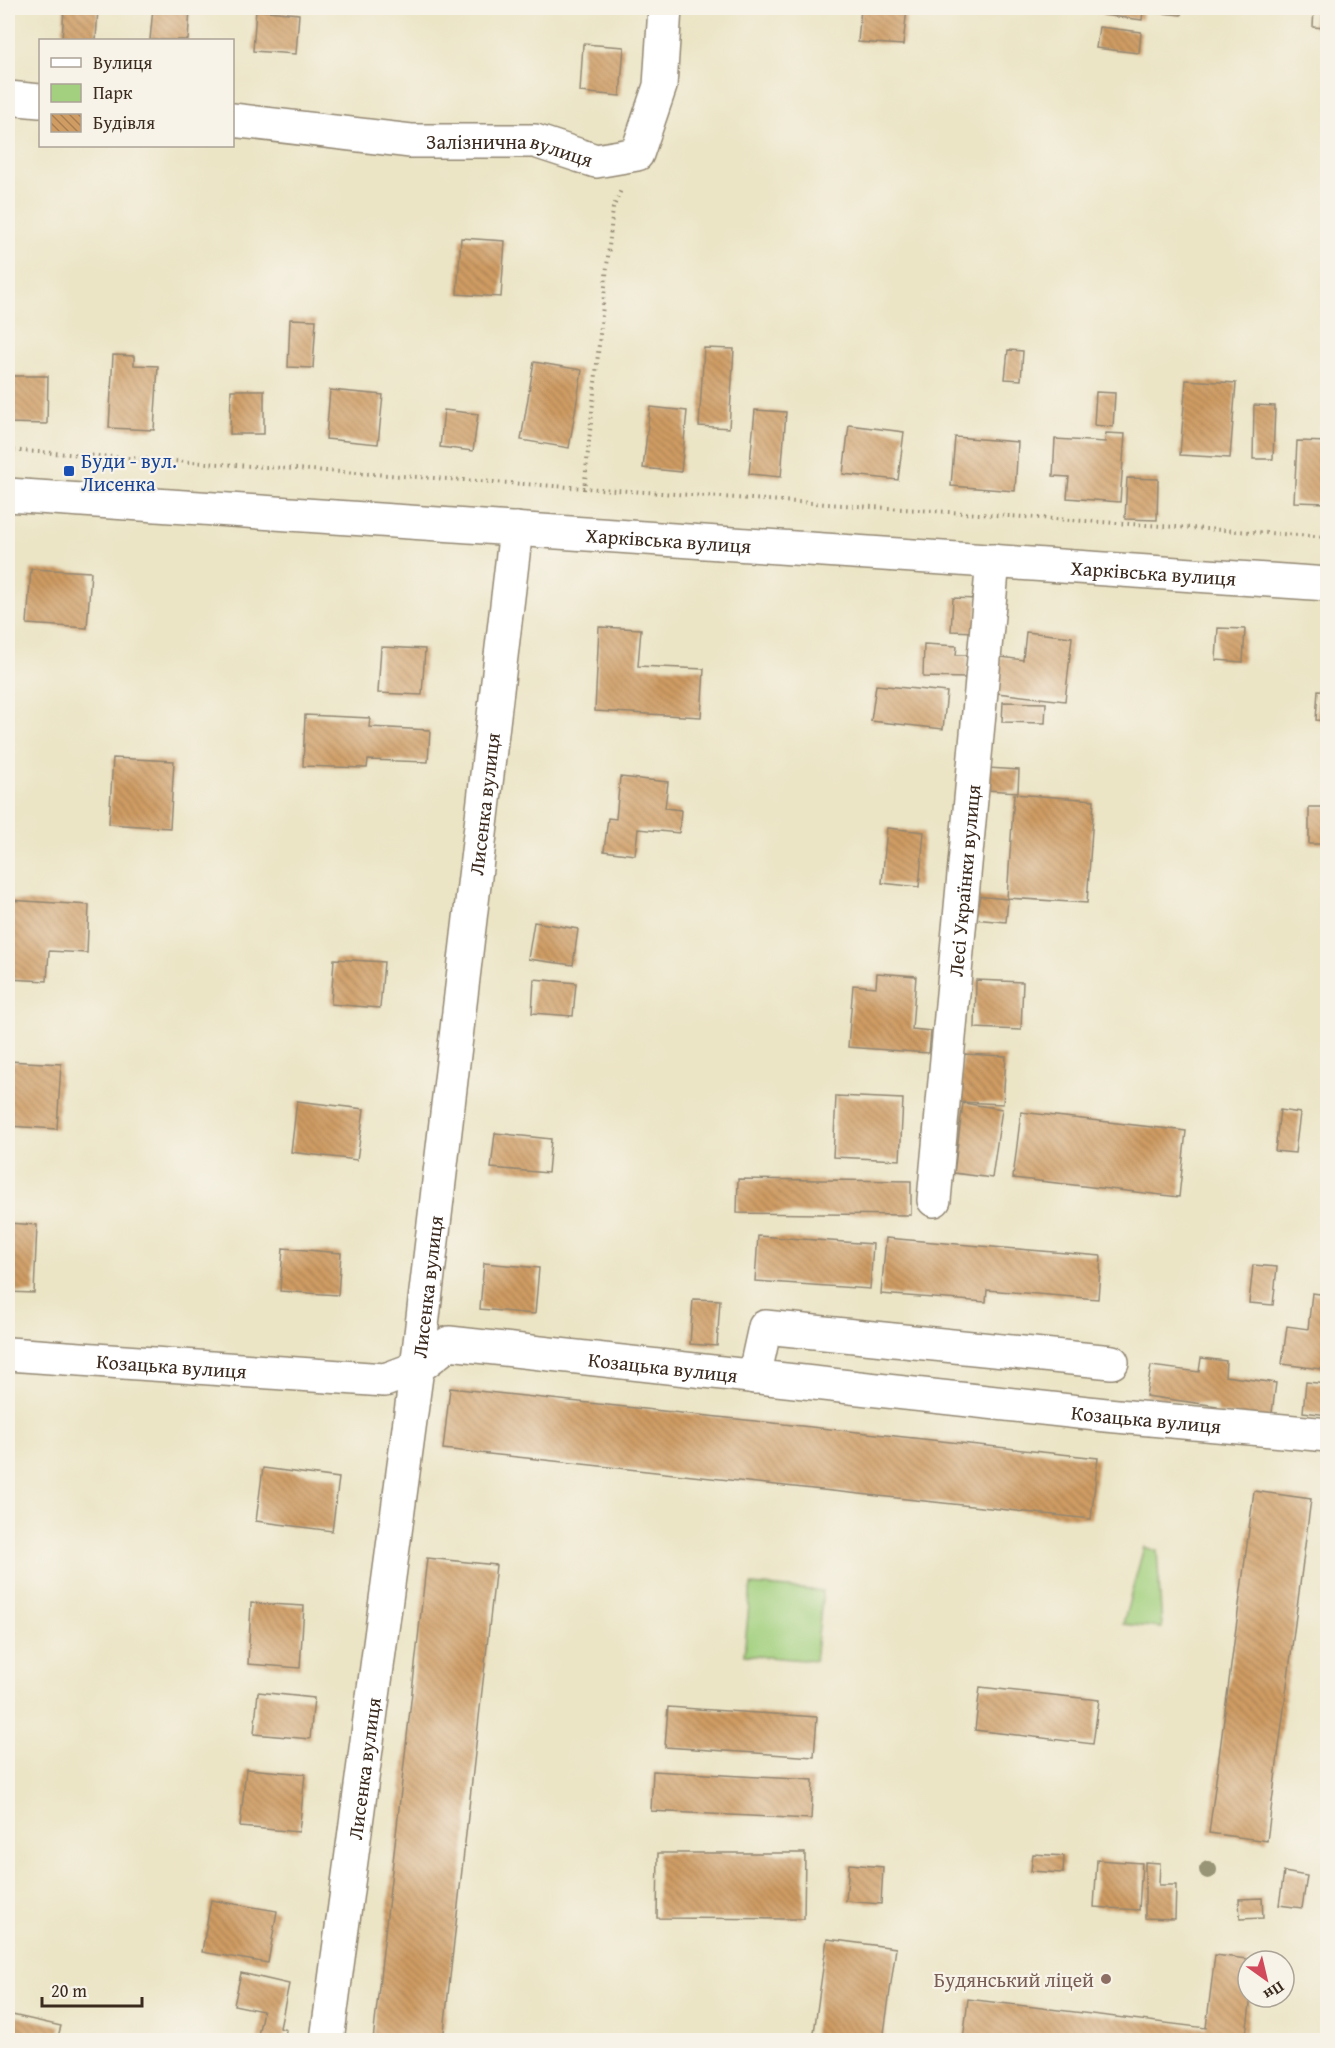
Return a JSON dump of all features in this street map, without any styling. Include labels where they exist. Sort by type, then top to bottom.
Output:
[{"type":"street","points":[[638,154],[660,86],[665,8]]},
{"type":"street","points":[[8,98],[39,101]]},
{"type":"street","name":"Залізнична вулиця","points":[[234,120],[411,141],[535,141],[596,161],[638,154]]},
{"type":"street","name":"Харківська вулиця","points":[[8,495],[1328,584]]},
{"type":"street","name":"Лисенка вулиця","points":[[327,2040],[417,1368],[516,529]]},
{"type":"street","name":"Лесі Українки вулиця","points":[[934,1200],[993,561]]},
{"type":"street","points":[[754,1377],[765,1327],[1112,1362]]},
{"type":"street","name":"Козацька вулиця","points":[[8,1354],[385,1380],[417,1368],[449,1343],[1106,1415],[1328,1436]]},
{"type":"path","points":[[584,490],[613,208],[638,154]]},
{"type":"path","points":[[8,450],[584,490],[1328,537]]},
{"type":"green space","points":[[1144,1547],[1157,1551],[1162,1628],[1123,1624]]},
{"type":"green space","points":[[751,1585],[823,1591],[815,1661],[744,1655]]},
{"type":"building","points":[[64,8],[98,8],[96,39],[62,39]]},
{"type":"building","points":[[153,8],[190,8],[188,39],[150,39]]},
{"type":"building","points":[[861,8],[907,8],[903,45],[858,42]]},
{"type":"building","points":[[1104,8],[1182,8],[1181,15],[1143,11],[1142,20],[1103,15]]},
{"type":"building","points":[[1314,8],[1328,8],[1328,37],[1325,37],[1325,28],[1313,27]]},
{"type":"building","points":[[256,10],[299,14],[296,54],[253,51]]},
{"type":"building","points":[[1099,27],[1141,32],[1139,53],[1096,48]]},
{"type":"building","points":[[583,44],[624,47],[620,96],[580,92]]},
{"type":"building","points":[[461,238],[505,241],[501,297],[457,294]]},
{"type":"building","points":[[290,319],[316,320],[313,368],[288,367]]},
{"type":"building","points":[[704,348],[734,349],[729,428],[699,426]]},
{"type":"building","points":[[1008,350],[1023,351],[1021,380],[1005,379]]},
{"type":"building","points":[[113,355],[134,356],[134,365],[158,366],[154,430],[109,428]]},
{"type":"building","points":[[534,362],[582,370],[569,448],[521,440]]},
{"type":"building","points":[[8,376],[48,376],[47,424],[8,423]]},
{"type":"building","points":[[1186,380],[1236,383],[1230,458],[1180,455]]},
{"type":"building","points":[[231,390],[264,390],[264,434],[230,434]]},
{"type":"building","points":[[330,390],[383,395],[378,444],[326,439]]},
{"type":"building","points":[[1096,392],[1115,393],[1113,427],[1094,425]]},
{"type":"building","points":[[1254,405],[1275,406],[1273,459],[1253,459]]},
{"type":"building","points":[[650,407],[687,411],[681,472],[643,468]]},
{"type":"building","points":[[444,410],[478,414],[473,451],[440,447]]},
{"type":"building","points":[[755,410],[786,412],[781,477],[749,474]]},
{"type":"building","points":[[849,425],[904,432],[898,480],[843,474]]},
{"type":"building","points":[[1106,433],[1125,434],[1120,502],[1067,498],[1069,477],[1053,476],[1055,439],[1105,442]]},
{"type":"building","points":[[955,437],[1018,442],[1015,491],[951,486]]},
{"type":"building","points":[[1297,441],[1328,442],[1328,503],[1294,502]]},
{"type":"building","points":[[1127,478],[1158,479],[1157,520],[1125,519]]},
{"type":"building","points":[[31,569],[91,572],[87,628],[27,624]]},
{"type":"building","points":[[953,598],[977,599],[976,632],[951,631]]},
{"type":"building","points":[[599,627],[641,629],[638,666],[704,669],[701,717],[595,711]]},
{"type":"building","points":[[1218,628],[1245,629],[1243,662],[1216,660]]},
{"type":"building","points":[[1026,632],[1072,637],[1065,701],[997,693],[1001,657],[1023,660]]},
{"type":"building","points":[[924,644],[957,646],[956,655],[967,655],[967,678],[923,677]]},
{"type":"building","points":[[381,647],[425,649],[422,695],[378,693]]},
{"type":"building","points":[[876,685],[947,692],[943,729],[871,721]]},
{"type":"building","points":[[1318,690],[1328,691],[1328,721],[1316,720]]},
{"type":"building","points":[[1003,702],[1046,703],[1045,723],[1002,722]]},
{"type":"building","points":[[305,715],[370,718],[369,727],[430,730],[428,762],[368,760],[367,768],[303,766]]},
{"type":"building","points":[[113,758],[174,761],[170,828],[109,824]]},
{"type":"building","points":[[988,768],[1019,770],[1018,792],[987,790]]},
{"type":"building","points":[[620,777],[668,782],[665,808],[681,810],[679,833],[638,829],[635,855],[604,851],[608,818],[616,819]]},
{"type":"building","points":[[1014,794],[1094,800],[1087,903],[1007,898]]},
{"type":"building","points":[[1309,807],[1328,807],[1328,844],[1309,844]]},
{"type":"building","points":[[887,828],[924,832],[919,887],[882,883]]},
{"type":"building","points":[[975,896],[1008,899],[1006,922],[973,919]]},
{"type":"building","points":[[8,900],[89,905],[87,953],[49,951],[47,981],[8,979]]},
{"type":"building","points":[[534,922],[578,929],[573,965],[528,959]]},
{"type":"building","points":[[334,959],[384,962],[380,1008],[331,1004]]},
{"type":"building","points":[[877,973],[916,976],[912,1029],[931,1031],[929,1053],[848,1047],[853,985],[876,987]]},
{"type":"building","points":[[534,979],[576,983],[573,1016],[532,1013]]},
{"type":"building","points":[[976,980],[1023,982],[1021,1030],[975,1028]]},
{"type":"building","points":[[962,1054],[1006,1056],[1003,1104],[960,1102]]},
{"type":"building","points":[[8,1061],[61,1064],[57,1129],[8,1126]]},
{"type":"building","points":[[836,1096],[903,1099],[900,1160],[833,1157]]},
{"type":"building","points":[[297,1101],[364,1109],[357,1160],[291,1152]]},
{"type":"building","points":[[963,1103],[1002,1109],[992,1178],[954,1173]]},
{"type":"building","points":[[1280,1110],[1300,1113],[1295,1153],[1275,1151]]},
{"type":"building","points":[[1021,1112],[1186,1131],[1179,1197],[1013,1178]]},
{"type":"building","points":[[495,1133],[551,1139],[548,1173],[491,1168]]},
{"type":"building","points":[[738,1179],[911,1181],[911,1215],[737,1213]]},
{"type":"building","points":[[8,1223],[37,1225],[34,1293],[8,1292]]},
{"type":"building","points":[[758,1236],[873,1244],[870,1289],[755,1281]]},
{"type":"building","points":[[886,1238],[1101,1256],[1098,1299],[987,1290],[986,1302],[881,1294]]},
{"type":"building","points":[[283,1248],[341,1253],[338,1295],[280,1291]]},
{"type":"building","points":[[484,1263],[539,1268],[535,1314],[480,1309]]},
{"type":"building","points":[[1253,1265],[1277,1267],[1273,1305],[1249,1303]]},
{"type":"building","points":[[1312,1293],[1328,1295],[1328,1370],[1282,1364],[1287,1326],[1308,1329]]},
{"type":"building","points":[[693,1299],[720,1300],[717,1346],[690,1344]]},
{"type":"building","points":[[1201,1358],[1226,1361],[1225,1376],[1276,1383],[1271,1420],[1217,1413],[1217,1406],[1146,1396],[1151,1366],[1199,1372]]},
{"type":"building","points":[[1306,1382],[1328,1384],[1328,1415],[1303,1412]]},
{"type":"building","points":[[450,1388],[1098,1458],[1091,1519],[443,1449]]},
{"type":"building","points":[[263,1468],[339,1478],[332,1531],[256,1521]]},
{"type":"building","points":[[1254,1491],[1311,1499],[1267,1841],[1209,1833]]},
{"type":"building","points":[[427,1558],[496,1565],[443,2040],[373,2040]]},
{"type":"building","points":[[251,1603],[304,1606],[300,1668],[248,1664]]},
{"type":"building","points":[[980,1687],[1099,1700],[1093,1744],[975,1730]]},
{"type":"building","points":[[258,1692],[314,1698],[310,1739],[254,1734]]},
{"type":"building","points":[[668,1707],[817,1717],[814,1757],[665,1747]]},
{"type":"building","points":[[246,1769],[305,1774],[299,1832],[240,1827]]},
{"type":"building","points":[[653,1771],[813,1780],[811,1819],[651,1811]]},
{"type":"building","points":[[658,1853],[805,1853],[804,1919],[657,1918]]},
{"type":"building","points":[[1033,1854],[1064,1856],[1063,1873],[1031,1871]]},
{"type":"building","points":[[1097,1860],[1142,1863],[1139,1910],[1094,1907]]},
{"type":"building","points":[[1145,1862],[1160,1863],[1159,1885],[1176,1885],[1175,1919],[1145,1918]]},
{"type":"building","points":[[849,1864],[883,1867],[881,1904],[846,1901]]},
{"type":"building","points":[[1284,1872],[1307,1876],[1302,1908],[1279,1905]]},
{"type":"building","points":[[1262,1898],[1263,1918],[1240,1919],[1239,1899]]},
{"type":"building","points":[[211,1900],[277,1911],[268,1963],[202,1952]]},
{"type":"building","points":[[827,1939],[896,1948],[883,2040],[813,2040]]},
{"type":"building","name":"Будянський ліцей","points":[[1215,1955],[1236,1958],[1236,2009],[1249,2009],[1246,2035],[1260,2037],[1260,2040],[963,2040],[968,1999],[1206,2028]]},
{"type":"building","points":[[241,1973],[289,1984],[280,2028],[286,2030],[284,2040],[257,2040],[263,2011],[234,2005]]},
{"type":"building","points":[[8,2014],[61,2026],[57,2040],[8,2040]]},
{"type":"place","name":"Буди - вул. Лисенка","points":[[69,471]]},
{"type":"place","name":"Будянський ліцей","points":[[1106,1979]]}]
